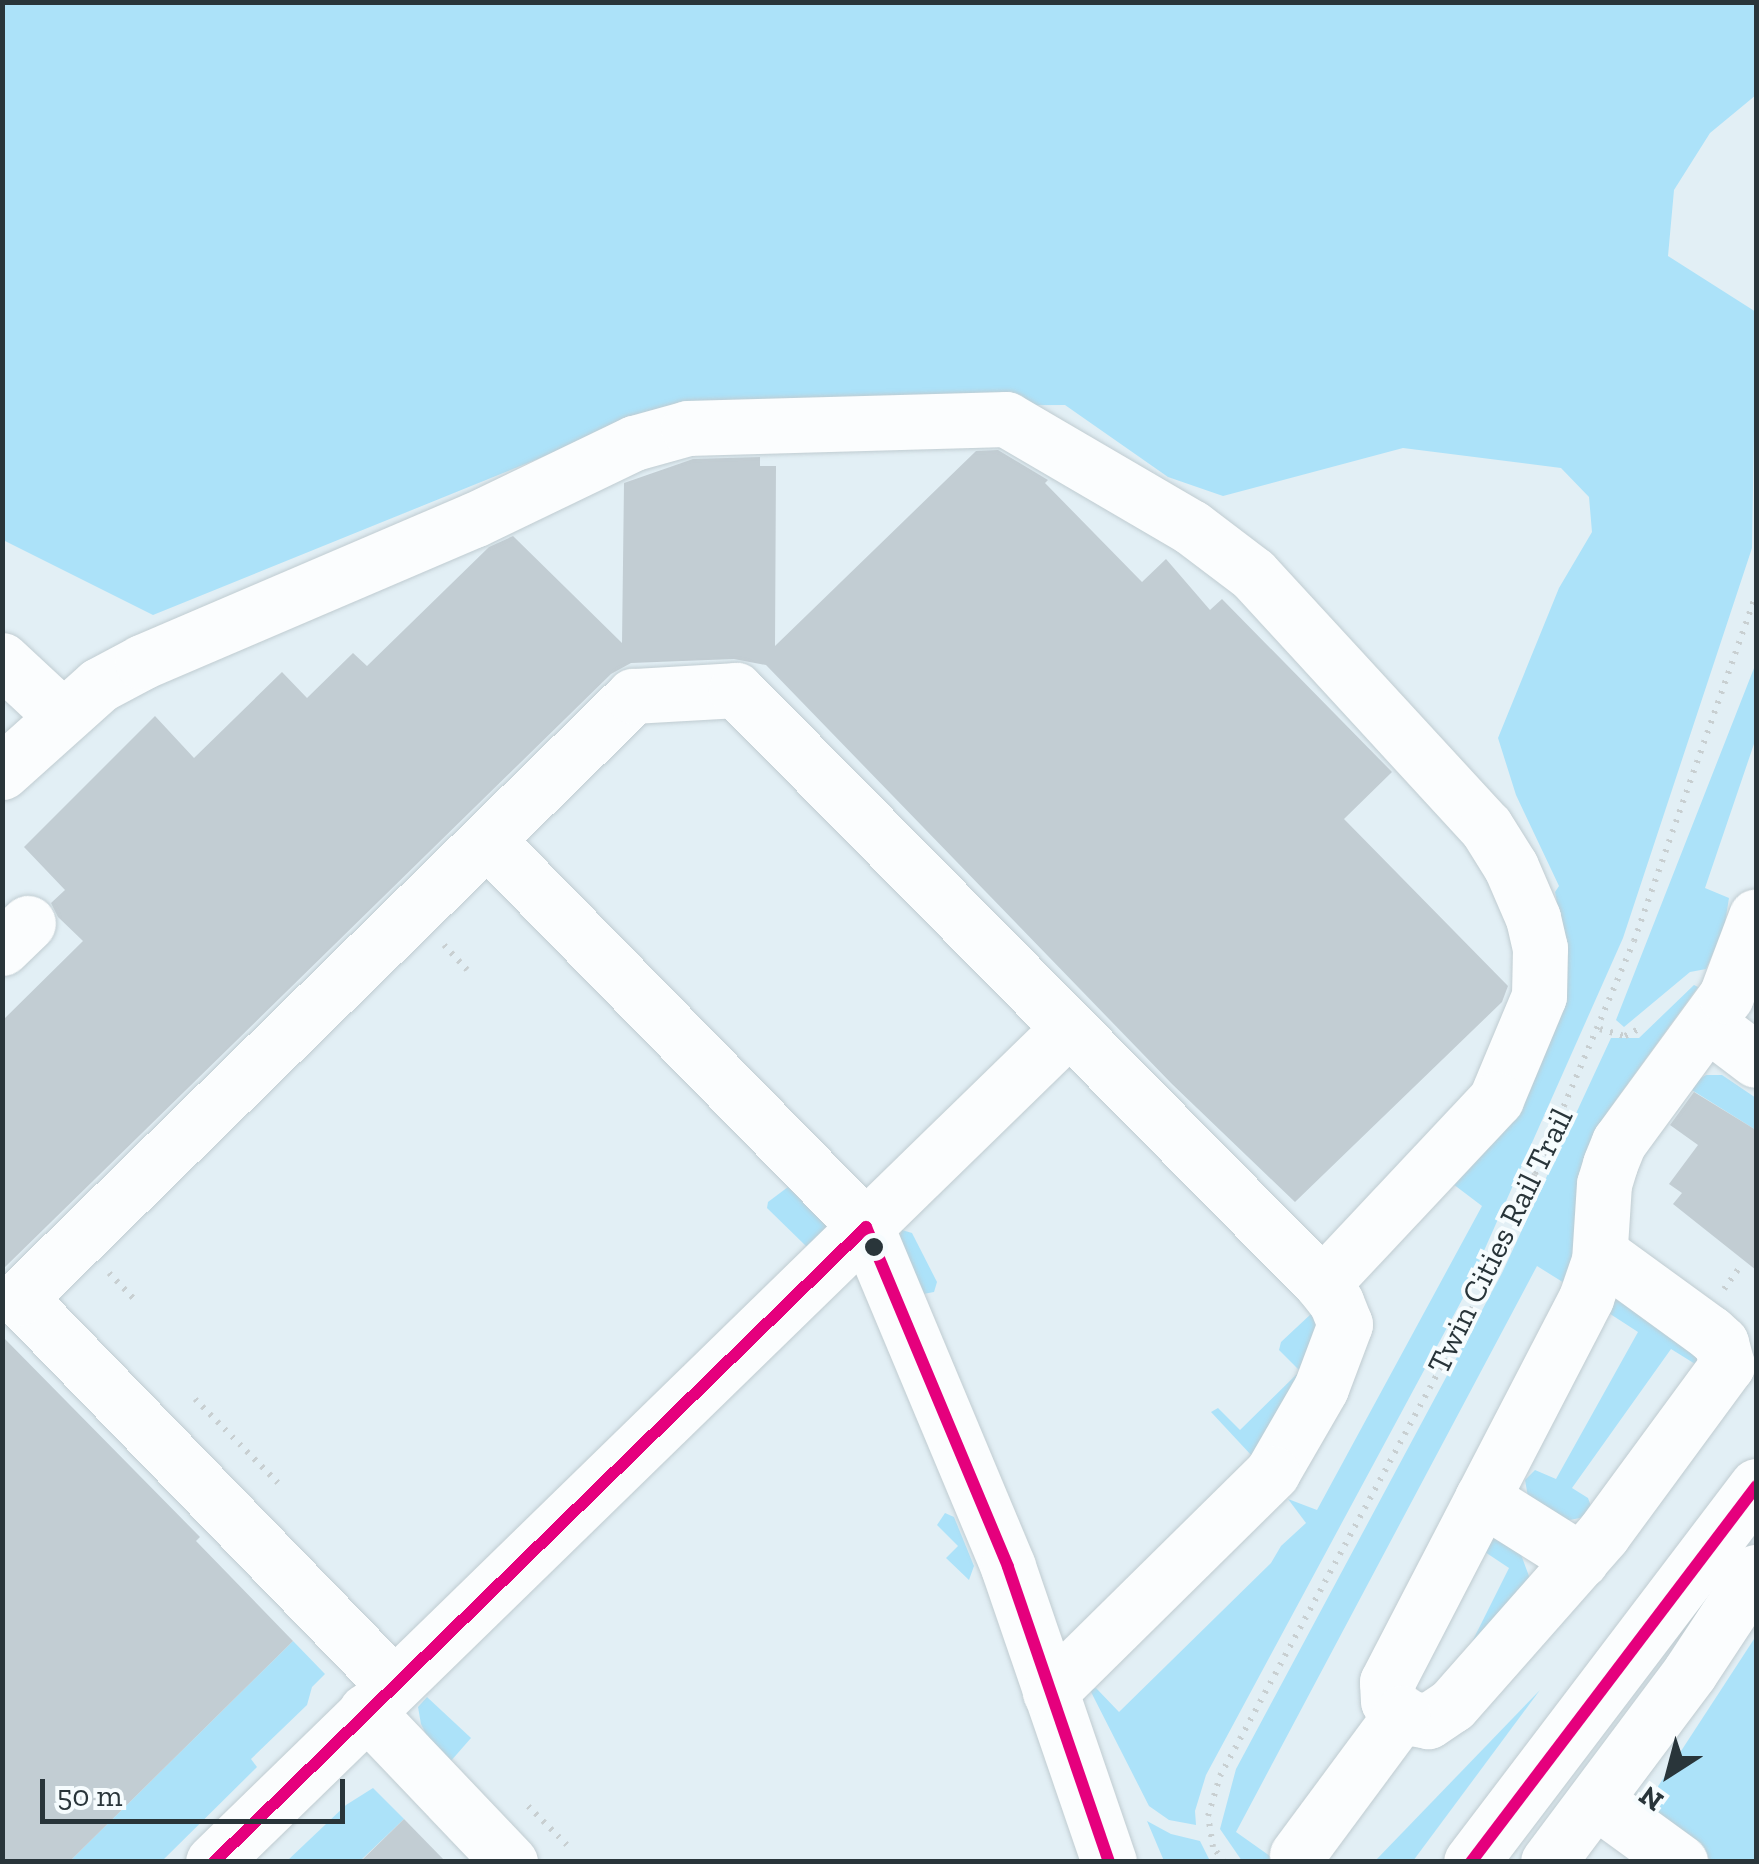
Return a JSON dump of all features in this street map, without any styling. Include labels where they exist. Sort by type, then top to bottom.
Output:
[{"type":"main road","points":[[2,772],[100,685],[142,662],[474,520],[634,443],[688,428],[988,416],[1021,425],[1190,527],[1254,574],[1486,827],[1533,918],[1540,948],[1539,996],[1496,1099],[1322,1284]]},
{"type":"main road","points":[[2,660],[62,716]]},
{"type":"main road","points":[[510,1862],[380,1698],[20,1298],[634,696],[736,690],[1336,1302],[1344,1324],[1321,1388],[1272,1473],[1050,1692]]},
{"type":"main road","points":[[486,840],[866,1226],[1008,1567],[1109,1862]]},
{"type":"main road","points":[[1600,1253],[1721,1343],[1728,1360],[1722,1375],[1581,1560],[1443,1714],[1428,1721],[1402,1713],[1388,1701],[1387,1682],[1586,1298],[1600,1253],[1604,1184],[1619,1142],[1730,987],[1756,917]]},
{"type":"main road","points":[[1707,1023],[1756,1060]]},
{"type":"main road","points":[[214,1862],[1069,1028]]},
{"type":"main road","points":[[1471,1862],[1756,1486]]},
{"type":"main road","points":[[1482,1498],[1581,1560]]},
{"type":"main road","points":[[1548,1862],[1596,1801],[1756,1572]]},
{"type":"main road","points":[[1296,1855],[1402,1713]]},
{"type":"main road","points":[[1596,1801],[1680,1862]]},
{"type":"path","name":"Twin Cities Rail Trail","points":[[1224,1862],[1213,1846],[1208,1816],[1220,1776],[1467,1319],[1535,1174],[1634,941],[1756,595]]},
{"type":"path","points":[[432,932],[467,970]]},
{"type":"path","points":[[96,1260],[136,1301]]},
{"type":"path","points":[[195,1400],[283,1488]]},
{"type":"shaded area","points":[[2,3],[1756,3],[1756,95],[1710,133],[1674,190],[1668,256],[1756,312],[1752,548],[1623,938],[1463,1298],[1206,1775],[1195,1811],[1196,1825],[1169,1820],[1149,1806],[1090,1690],[1096,1688],[1119,1712],[1271,1563],[1281,1546],[1306,1523],[1288,1499],[1317,1510],[1482,1206],[1453,1184],[1566,988],[1567,956],[1555,892],[1559,886],[1516,795],[1498,738],[1559,588],[1592,532],[1589,497],[1561,468],[1403,448],[1223,496],[1168,477],[1065,405],[666,407],[153,615],[3,540]]},
{"type":"shaded area","points":[[1756,663],[1756,738],[1705,888],[1729,898],[1724,929],[1706,969],[1690,972],[1624,1027],[1616,1020]]},
{"type":"shaded area","points":[[1694,985],[1698,987],[1608,1111],[1594,1138],[1569,1286],[1537,1266],[1236,1832],[1277,1861],[1242,1861],[1220,1829],[1236,1769],[1502,1273],[1611,1038],[1639,1038]]},
{"type":"shaded area","points":[[1706,1075],[1722,1075],[1756,1098],[1756,1130],[1687,1087]]},
{"type":"shaded area","points":[[788,1187],[827,1227],[808,1248],[767,1208],[768,1202]]},
{"type":"shaded area","points":[[902,1230],[912,1233],[937,1282],[934,1292],[923,1294],[899,1238]]},
{"type":"shaded area","points":[[1609,1291],[1702,1354],[1700,1367],[1671,1349],[1572,1488],[1588,1498],[1592,1509],[1580,1518],[1564,1521],[1528,1497],[1525,1480],[1535,1470],[1556,1479],[1638,1332],[1601,1308]]},
{"type":"shaded area","points":[[1321,1311],[1326,1324],[1260,1453],[1252,1456],[1211,1412],[1218,1408],[1240,1430],[1300,1371],[1279,1350],[1281,1342],[1312,1313]]},
{"type":"shaded area","points":[[945,1513],[954,1517],[974,1566],[969,1580],[946,1558],[958,1546],[937,1525]]},
{"type":"shaded area","points":[[1492,1537],[1520,1552],[1532,1584],[1470,1646],[1509,1568],[1482,1550]]},
{"type":"shaded area","points":[[1756,1636],[1756,1861],[1713,1861],[1640,1814]]},
{"type":"shaded area","points":[[293,1641],[325,1674],[312,1687],[307,1705],[251,1759],[257,1767],[162,1861],[69,1862]]},
{"type":"shaded area","points":[[1540,1690],[1413,1861],[1375,1861]]},
{"type":"shaded area","points":[[427,1697],[471,1738],[450,1762],[432,1747],[421,1724],[418,1707]]},
{"type":"shaded area","points":[[373,1788],[404,1819],[360,1861],[287,1861],[346,1805]]},
{"type":"shaded area","points":[[1147,1821],[1171,1834],[1200,1841],[1210,1861],[1164,1861]]},
{"type":"building","points":[[998,450],[1048,480],[1045,483],[1142,582],[1166,559],[1210,610],[1222,599],[1392,772],[1344,819],[1508,986],[1502,1002],[1295,1202],[1172,1084],[766,665],[734,659],[631,663],[611,674],[2,1270],[2,1021],[83,941],[58,917],[51,903],[65,890],[24,847],[155,716],[194,758],[282,672],[307,698],[353,653],[367,666],[489,547],[513,536],[622,643],[624,483],[693,459],[760,457],[760,466],[776,466],[775,646],[976,451]]},
{"type":"building","points":[[1694,1092],[1756,1130],[1756,1270],[1673,1204],[1682,1193],[1669,1184],[1698,1145],[1670,1125]]},
{"type":"building","points":[[2,1336],[200,1537],[196,1541],[293,1641],[69,1862],[2,1862]]},
{"type":"building","points":[[404,1819],[446,1862],[360,1862]]},
{"type":"transit line","points":[[214,1862],[866,1227],[1008,1567],[1109,1862]]},
{"type":"transit line","points":[[1471,1862],[1756,1486]]}]
